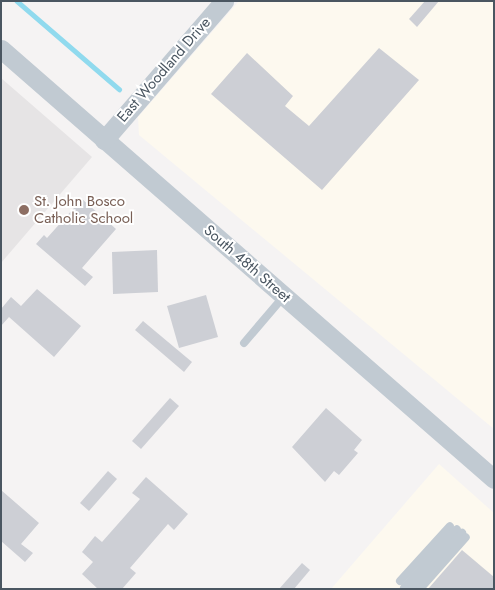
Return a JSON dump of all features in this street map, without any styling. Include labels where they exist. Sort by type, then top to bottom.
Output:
[{"type":"street","name":"East Woodland Drive","points":[[104,140],[224,1]]},
{"type":"street","name":"South 48th Street","points":[[1,49],[494,479]]},
{"type":"lane","points":[[244,343],[284,296]]},
{"type":"lane","points":[[405,586],[459,531]]},
{"type":"lane","points":[[405,586],[459,531]]},
{"type":"lane","points":[[420,589],[459,531]]},
{"type":"shaded area","points":[[239,1],[494,1],[494,429],[139,135],[138,117]]},
{"type":"shaded area","name":"St. John Bosco Catholic School","points":[[1,78],[92,157],[1,263]]},
{"type":"shaded area","points":[[439,464],[494,513],[494,589],[331,589]]},
{"type":"building","points":[[425,1],[439,1],[417,27],[409,19]]},
{"type":"building","points":[[379,48],[419,80],[322,190],[211,94],[247,53],[293,96],[285,106],[309,126]]},
{"type":"building","points":[[82,199],[116,229],[82,268],[93,277],[85,286],[36,244],[44,235],[47,238]]},
{"type":"building","points":[[157,250],[158,292],[113,294],[112,252]]},
{"type":"building","points":[[37,289],[81,326],[54,357],[9,317],[1,326],[1,309],[11,297],[21,306]]},
{"type":"building","points":[[206,295],[218,337],[179,348],[167,306]]},
{"type":"building","points":[[143,321],[192,362],[184,372],[135,330]]},
{"type":"building","points":[[170,398],[179,406],[141,449],[132,441]]},
{"type":"building","points":[[326,408],[362,440],[354,450],[358,453],[339,475],[334,471],[325,482],[292,447]]},
{"type":"building","points":[[108,471],[117,479],[89,511],[80,503]]},
{"type":"building","points":[[146,477],[188,514],[174,530],[168,524],[130,568],[136,573],[122,589],[98,589],[82,574],[93,562],[82,552],[95,536],[102,542],[140,499],[132,493]]},
{"type":"building","points":[[1,490],[39,523],[21,544],[33,553],[25,562],[1,541]]},
{"type":"building","points":[[462,550],[494,577],[494,589],[428,589]]},
{"type":"building","points":[[302,563],[310,570],[294,589],[279,589]]},
{"type":"waterway","points":[[17,1],[119,89]]},
{"type":"place","name":"St. John Bosco Catholic School","points":[[24,210]]}]
